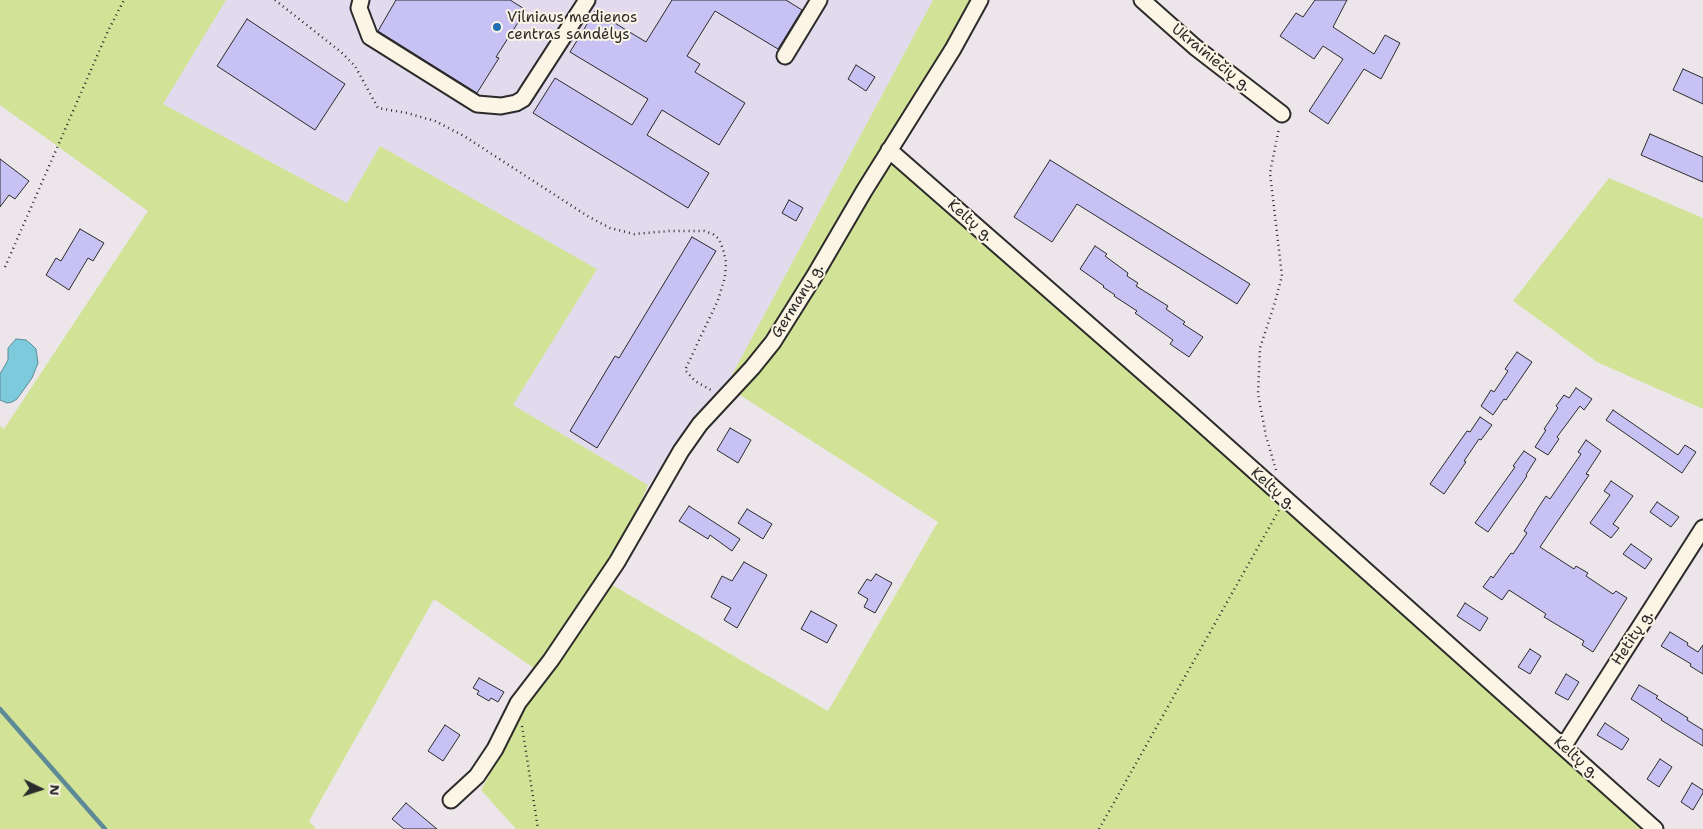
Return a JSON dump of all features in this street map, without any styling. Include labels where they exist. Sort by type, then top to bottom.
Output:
[{"type":"street","points":[[361,0],[359,8],[370,37],[477,104],[501,106],[516,103],[522,99],[587,0]]},
{"type":"street","points":[[785,56],[819,0]]},
{"type":"street","name":"Germanų g.","points":[[451,800],[477,776],[495,749],[518,703],[551,660],[600,588],[632,537],[680,451],[700,424],[752,368],[773,342],[889,150],[953,49],[980,0]]},
{"type":"street","name":"Ukrainiečių g.","points":[[1142,0],[1194,47],[1282,114]]},
{"type":"street","name":"Keltų g.","points":[[889,150],[1184,408],[1655,829]]},
{"type":"street","name":"Hetitų g.","points":[[1563,747],[1703,528]]},
{"type":"path","points":[[5,267],[108,31],[124,0]]},
{"type":"path","points":[[274,0],[341,52],[355,66],[378,108],[407,113],[435,121],[464,136],[589,217],[610,228],[634,234],[704,231],[713,234],[723,248],[726,262],[724,278],[718,300],[684,370],[696,381],[723,398]]},
{"type":"path","points":[[1277,472],[1266,436],[1258,394],[1260,348],[1282,276],[1270,173],[1282,114]]},
{"type":"path","points":[[1099,829],[1285,500]]},
{"type":"path","points":[[518,703],[538,829]]},
{"type":"shaded area","points":[[226,0],[933,0],[726,386],[648,485],[513,405],[596,269],[380,146],[347,203],[162,104]]},
{"type":"green space","points":[[0,0],[226,0],[163,104],[347,203],[380,146],[597,269],[513,405],[648,485],[607,582],[828,711],[938,522],[726,386],[933,0],[973,0],[970,8],[884,145],[892,163],[1395,605],[1645,829],[516,829],[481,790],[544,675],[434,599],[309,821],[316,829],[0,829],[0,426],[4,429],[148,211],[0,105]]},
{"type":"green space","points":[[1609,178],[1703,218],[1703,409],[1597,362],[1513,301]]},
{"type":"water","points":[[16,339],[26,340],[36,349],[38,363],[32,378],[17,399],[7,403],[0,400],[0,374],[8,360],[8,348]]},
{"type":"building","points":[[396,0],[510,0],[526,10],[496,57],[499,58],[477,93],[378,31]]},
{"type":"building","points":[[672,0],[786,0],[802,10],[778,49],[715,11],[687,56],[700,64],[695,72],[745,103],[719,145],[662,110],[647,135],[709,173],[688,208],[533,113],[555,78],[632,125],[648,99],[570,52],[595,11],[646,42]]},
{"type":"building","points":[[1315,0],[1347,0],[1333,27],[1374,54],[1385,35],[1400,43],[1381,79],[1364,69],[1328,124],[1309,111],[1343,59],[1323,46],[1314,59],[1280,36],[1296,13],[1303,17]]},
{"type":"building","points":[[247,19],[345,84],[315,130],[217,66]]},
{"type":"building","points":[[856,65],[875,77],[866,91],[848,79]]},
{"type":"building","points":[[1683,69],[1703,78],[1703,104],[1673,90]]},
{"type":"building","points":[[1650,134],[1703,157],[1703,182],[1641,155]]},
{"type":"building","points":[[0,159],[29,181],[15,199],[9,195],[0,207]]},
{"type":"building","points":[[1050,160],[1250,284],[1237,304],[1077,204],[1052,242],[1014,217]]},
{"type":"building","points":[[789,200],[803,208],[796,221],[782,213]]},
{"type":"building","points":[[80,229],[104,243],[93,261],[88,258],[69,290],[46,275],[56,258],[61,261]]},
{"type":"building","points":[[692,237],[716,251],[597,448],[570,431],[615,356],[619,358]]},
{"type":"building","points":[[1095,246],[1128,273],[1127,276],[1138,283],[1136,286],[1168,306],[1166,309],[1185,322],[1183,324],[1203,337],[1189,357],[1170,344],[1173,340],[1135,313],[1137,311],[1114,296],[1104,286],[1080,269]]},
{"type":"building","points":[[1517,352],[1532,362],[1506,400],[1504,399],[1493,415],[1481,406],[1491,390],[1494,392],[1508,371],[1505,369]]},
{"type":"building","points":[[1576,388],[1592,399],[1584,410],[1580,406],[1557,437],[1559,439],[1548,455],[1535,447],[1558,408],[1556,406],[1564,395],[1569,398]]},
{"type":"building","points":[[1613,410],[1678,455],[1685,445],[1696,452],[1682,473],[1606,420]]},
{"type":"building","points":[[1480,417],[1492,425],[1481,440],[1479,439],[1444,494],[1430,484],[1467,431],[1470,432]]},
{"type":"building","points":[[730,428],[751,440],[738,463],[717,450]]},
{"type":"building","points":[[1586,440],[1601,451],[1586,474],[1589,475],[1540,547],[1574,569],[1576,566],[1588,573],[1586,576],[1613,594],[1616,591],[1627,598],[1593,652],[1582,645],[1584,641],[1544,617],[1546,614],[1509,590],[1502,600],[1483,587],[1491,576],[1493,578],[1511,553],[1513,554],[1527,533],[1524,531],[1538,508],[1546,496],[1550,499],[1581,454],[1578,452]]},
{"type":"building","points":[[1524,451],[1536,459],[1527,476],[1488,532],[1475,523],[1515,467],[1513,466]]},
{"type":"building","points":[[1611,481],[1633,496],[1613,524],[1619,528],[1611,538],[1590,523],[1610,495],[1604,491]]},
{"type":"building","points":[[1657,502],[1679,517],[1671,527],[1650,512]]},
{"type":"building","points":[[689,506],[740,539],[732,551],[710,535],[708,539],[679,521]]},
{"type":"building","points":[[747,509],[772,524],[763,539],[738,523]]},
{"type":"building","points":[[1631,544],[1652,559],[1645,569],[1623,554]]},
{"type":"building","points":[[744,562],[767,575],[737,628],[724,620],[731,608],[711,597],[722,576],[732,581]]},
{"type":"building","points":[[876,574],[892,583],[875,613],[864,607],[868,599],[858,593],[867,579],[871,581]]},
{"type":"building","points":[[1465,603],[1488,618],[1480,631],[1457,616]]},
{"type":"building","points":[[811,611],[837,625],[827,643],[801,629]]},
{"type":"building","points":[[1670,632],[1688,643],[1687,645],[1698,652],[1703,645],[1703,674],[1690,666],[1691,664],[1661,646]]},
{"type":"building","points":[[1530,649],[1541,656],[1530,674],[1518,667]]},
{"type":"building","points":[[1566,674],[1579,682],[1568,700],[1555,693]]},
{"type":"building","points":[[479,678],[504,692],[498,702],[491,698],[489,701],[477,694],[479,691],[473,688]]},
{"type":"building","points":[[1639,685],[1658,696],[1656,698],[1703,730],[1703,746],[1631,699]]},
{"type":"building","points":[[1605,723],[1629,739],[1622,750],[1597,735]]},
{"type":"building","points":[[445,725],[460,735],[443,761],[428,751]]},
{"type":"building","points":[[1660,759],[1672,767],[1659,787],[1647,779]]},
{"type":"building","points":[[1692,783],[1703,790],[1693,810],[1681,802]]},
{"type":"building","points":[[406,803],[437,829],[404,829],[392,819]]},
{"type":"waterway","points":[[0,709],[105,829]]},
{"type":"place","name":"Vilniaus medienos centras sandėlys","points":[[497,27]]}]
